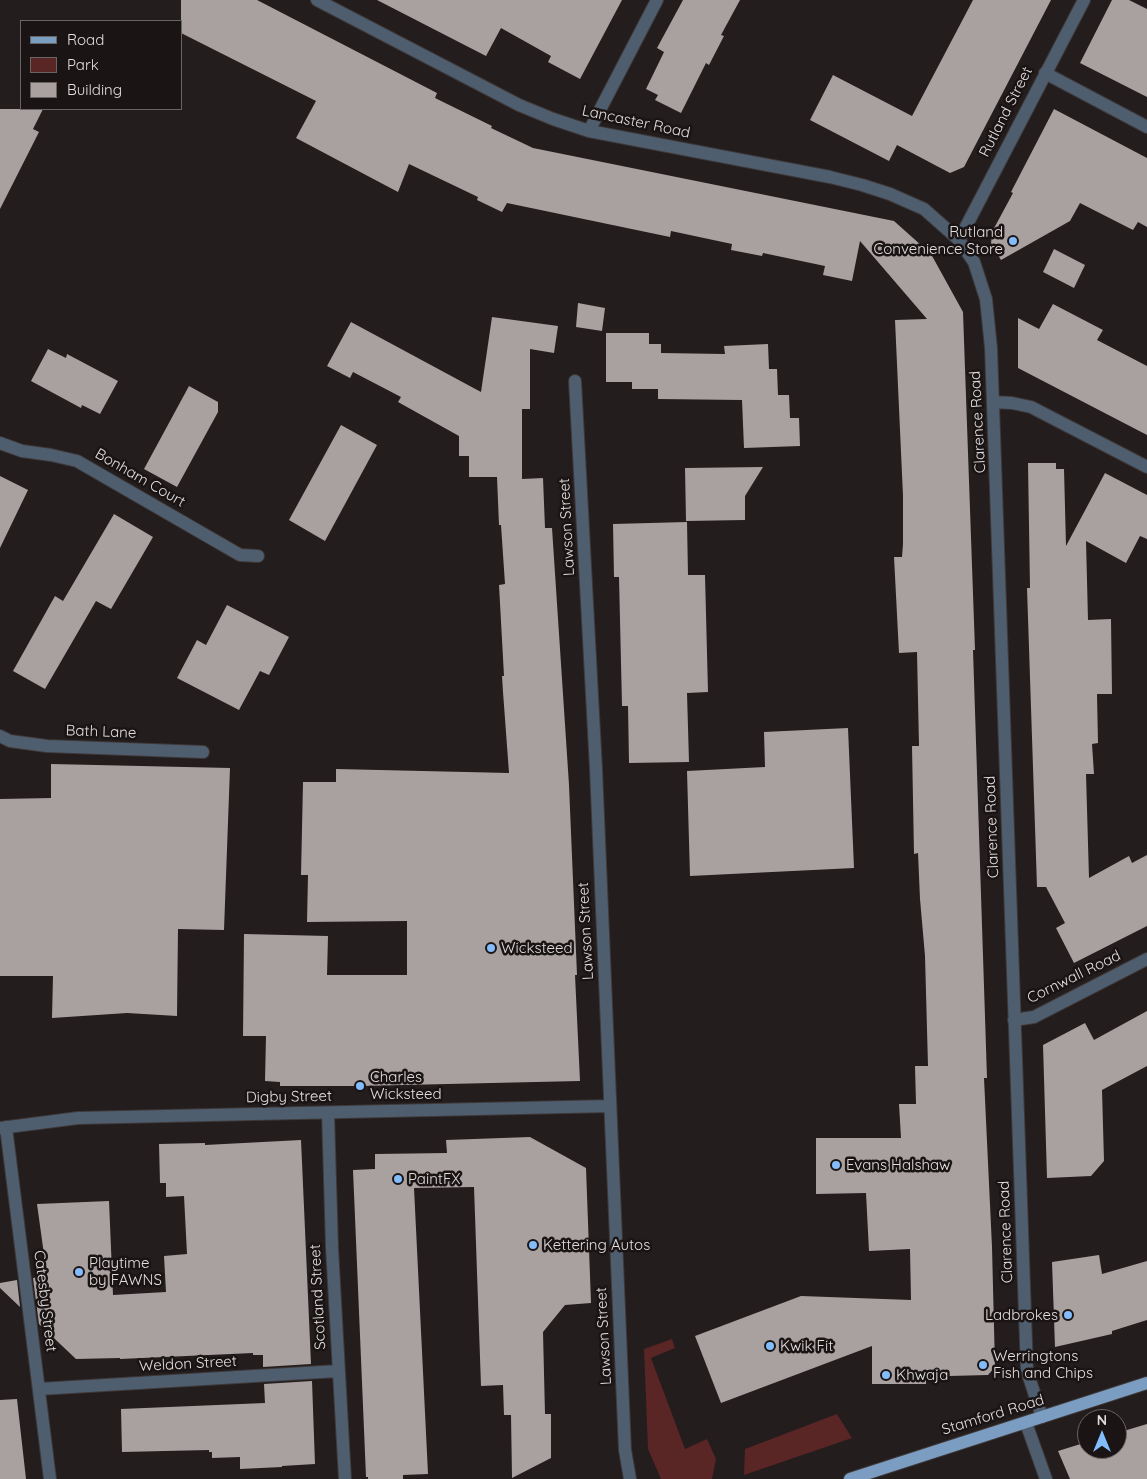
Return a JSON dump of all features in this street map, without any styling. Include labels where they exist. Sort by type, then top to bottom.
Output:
[{"type":"main road","name":"Stamford Road","points":[[850,1479],[1147,1383]]},
{"type":"street","name":"Lancaster Road","points":[[317,0],[519,105],[553,120],[589,131],[862,185],[924,208],[958,240]]},
{"type":"street","points":[[589,131],[657,0]]},
{"type":"street","name":"Rutland Street","points":[[958,240],[1084,0]]},
{"type":"street","points":[[1044,73],[1147,127]]},
{"type":"street","name":"Clarence Road","points":[[958,240],[974,262],[986,299],[991,348],[1027,1371],[1042,1417]]},
{"type":"street","name":"Lawson Street","points":[[575,381],[596,779],[625,1450],[630,1479]]},
{"type":"street","points":[[993,402],[1031,407],[1147,466]]},
{"type":"street","name":"Bonham Court","points":[[0,443],[22,452],[51,455],[77,462],[240,555],[258,556]]},
{"type":"street","name":"Bath Lane","points":[[0,736],[10,741],[47,746],[203,752]]},
{"type":"street","name":"Cornwall Road","points":[[1014,1020],[1034,1017],[1147,960]]},
{"type":"street","name":"Digby Street","points":[[3,1128],[78,1118],[610,1106]]},
{"type":"street","name":"Scotland Street","points":[[328,1113],[332,1248],[345,1479]]},
{"type":"street","name":"Catesby Street","points":[[3,1128],[50,1479]]},
{"type":"street","name":"Weldon Street","points":[[39,1389],[338,1372]]},
{"type":"street","points":[[1026,1423],[1046,1479]]},
{"type":"green space","points":[[672,1339],[675,1348],[651,1358],[685,1449],[707,1439],[716,1459],[712,1479],[661,1479],[648,1449],[644,1349]]},
{"type":"green space","points":[[837,1414],[852,1438],[744,1475],[745,1449]]},
{"type":"building","points":[[181,0],[257,0],[437,93],[435,98],[533,148],[894,221],[931,254],[963,312],[987,1078],[984,1078],[992,1247],[995,1367],[988,1375],[949,1376],[949,1379],[926,1380],[926,1384],[872,1384],[872,1346],[721,1403],[695,1336],[801,1296],[911,1300],[910,1249],[869,1251],[866,1193],[816,1194],[816,1138],[901,1138],[899,1104],[916,1104],[915,1066],[928,1066],[925,956],[918,853],[914,854],[912,746],[919,746],[917,652],[899,653],[894,557],[902,557],[903,544],[903,496],[895,320],[927,319],[860,241],[852,281],[823,275],[825,266],[763,253],[762,256],[731,250],[732,244],[671,231],[670,237],[507,203],[502,212],[477,200],[478,197],[409,164],[398,192],[296,138],[316,101],[182,34]]},
{"type":"building","points":[[377,0],[622,0],[580,79],[548,62],[551,56],[501,28],[486,56]]},
{"type":"building","points":[[683,0],[740,0],[721,35],[724,36],[709,65],[706,63],[681,113],[655,100],[658,95],[646,89],[664,52],[657,48]]},
{"type":"building","points":[[973,0],[1051,0],[964,167],[950,173],[897,145],[889,161],[810,120],[833,75],[912,116]]},
{"type":"building","points":[[1112,0],[1129,0],[1147,9],[1147,97],[1080,63]]},
{"type":"building","points":[[0,109],[42,110],[33,129],[39,132],[0,209]]},
{"type":"building","points":[[1054,109],[1147,158],[1147,227],[1138,222],[1133,230],[1080,203],[1070,221],[1001,260],[991,244],[992,232]]},
{"type":"building","points":[[1054,249],[1085,265],[1074,288],[1043,272]]},
{"type":"building","points":[[578,303],[605,308],[602,331],[576,327]]},
{"type":"building","points":[[1053,304],[1103,330],[1097,340],[1147,366],[1147,435],[1018,368],[1018,318],[1039,329]]},
{"type":"building","name":"Wicksteed","points":[[492,317],[558,326],[554,353],[530,349],[530,409],[522,409],[522,479],[543,478],[545,528],[552,528],[569,785],[580,1081],[280,1086],[280,1082],[265,1081],[266,1036],[243,1036],[244,934],[328,936],[327,975],[407,975],[407,921],[307,922],[308,875],[301,875],[303,782],[336,782],[336,769],[509,773],[502,676],[504,676],[499,585],[505,584],[501,525],[499,525],[497,477],[469,477],[469,456],[459,456],[459,436],[398,402],[401,397],[353,372],[350,378],[327,366],[351,322],[481,392]]},
{"type":"building","points":[[606,333],[649,333],[649,344],[661,344],[661,353],[725,354],[724,346],[768,344],[769,369],[777,369],[778,395],[789,395],[790,418],[799,418],[800,446],[744,448],[742,400],[658,399],[658,389],[632,389],[632,382],[606,382]]},
{"type":"building","points":[[48,349],[66,358],[67,354],[118,381],[100,414],[82,405],[81,408],[31,381]]},
{"type":"building","points":[[189,386],[218,402],[218,412],[177,487],[144,469]]},
{"type":"building","points":[[341,425],[377,445],[325,541],[289,520]]},
{"type":"building","points":[[1028,463],[1056,463],[1056,469],[1064,469],[1066,546],[1105,473],[1147,495],[1147,539],[1140,536],[1126,563],[1086,541],[1088,620],[1111,619],[1112,694],[1097,694],[1098,743],[1092,744],[1094,774],[1086,774],[1089,878],[1129,856],[1132,863],[1147,855],[1147,926],[1074,963],[1056,928],[1065,923],[1046,887],[1037,887],[1027,588],[1030,588]]},
{"type":"building","points":[[763,467],[745,496],[745,520],[686,521],[685,468]]},
{"type":"building","points":[[0,476],[28,490],[0,548]]},
{"type":"building","points":[[114,514],[153,537],[111,609],[96,601],[45,689],[13,671],[55,596],[63,601]]},
{"type":"building","points":[[687,522],[688,575],[705,575],[708,692],[687,693],[689,762],[629,763],[628,706],[622,706],[619,577],[614,577],[613,524]]},
{"type":"building","points":[[227,605],[289,637],[269,675],[260,671],[239,710],[177,678],[197,640],[206,645]]},
{"type":"building","points":[[848,728],[854,868],[690,876],[687,771],[765,767],[764,732]]},
{"type":"building","points":[[51,764],[230,768],[224,930],[178,929],[177,1016],[127,1013],[52,1018],[53,976],[0,976],[0,799],[51,798]]},
{"type":"building","points":[[1147,1011],[1147,1066],[1102,1090],[1104,1161],[1091,1176],[1047,1178],[1043,1045],[1085,1023],[1094,1040]]},
{"type":"building","points":[[530,1137],[586,1168],[591,1303],[565,1305],[543,1332],[545,1414],[551,1414],[551,1458],[512,1478],[511,1415],[504,1415],[503,1385],[481,1386],[474,1187],[414,1188],[428,1474],[403,1475],[403,1479],[368,1479],[366,1477],[353,1170],[375,1169],[375,1154],[447,1153],[446,1140]]},
{"type":"building","points":[[301,1140],[311,1364],[263,1367],[263,1355],[253,1355],[253,1353],[76,1359],[39,1324],[33,1278],[47,1276],[37,1204],[109,1201],[113,1295],[166,1292],[164,1256],[187,1254],[184,1196],[166,1197],[166,1183],[160,1183],[159,1144],[205,1143],[205,1145]]},
{"type":"building","points":[[1099,1255],[1102,1274],[1147,1261],[1147,1320],[1112,1331],[1112,1334],[1055,1347],[1052,1262]]},
{"type":"building","points":[[17,1280],[20,1307],[0,1288],[0,1283]]},
{"type":"building","points":[[312,1381],[315,1464],[240,1469],[240,1457],[212,1458],[212,1452],[209,1452],[209,1450],[122,1452],[121,1409],[265,1403],[264,1384]]},
{"type":"building","points":[[17,1399],[26,1479],[0,1479],[0,1400]]},
{"type":"building","points":[[1147,1424],[1147,1479],[1070,1479],[1058,1451],[1077,1445],[1077,1459],[1127,1459],[1127,1430]]},
{"type":"place","name":"Rutland Convenience Store","points":[[1013,241]]},
{"type":"place","name":"Wicksteed","points":[[491,948]]},
{"type":"place","name":"Charles Wicksteed","points":[[360,1086]]},
{"type":"place","name":"Evans Halshaw","points":[[836,1165]]},
{"type":"place","name":"PaintFX","points":[[398,1179]]},
{"type":"place","name":"Kettering Autos","points":[[533,1245]]},
{"type":"place","name":"Playtime by FAWNS","points":[[79,1272]]},
{"type":"place","name":"Ladbrokes","points":[[1068,1315]]},
{"type":"place","name":"Kwik Fit","points":[[770,1346]]},
{"type":"place","name":"Werringtons Fish and Chips","points":[[983,1365]]},
{"type":"place","name":"Khwaja","points":[[886,1375]]}]
